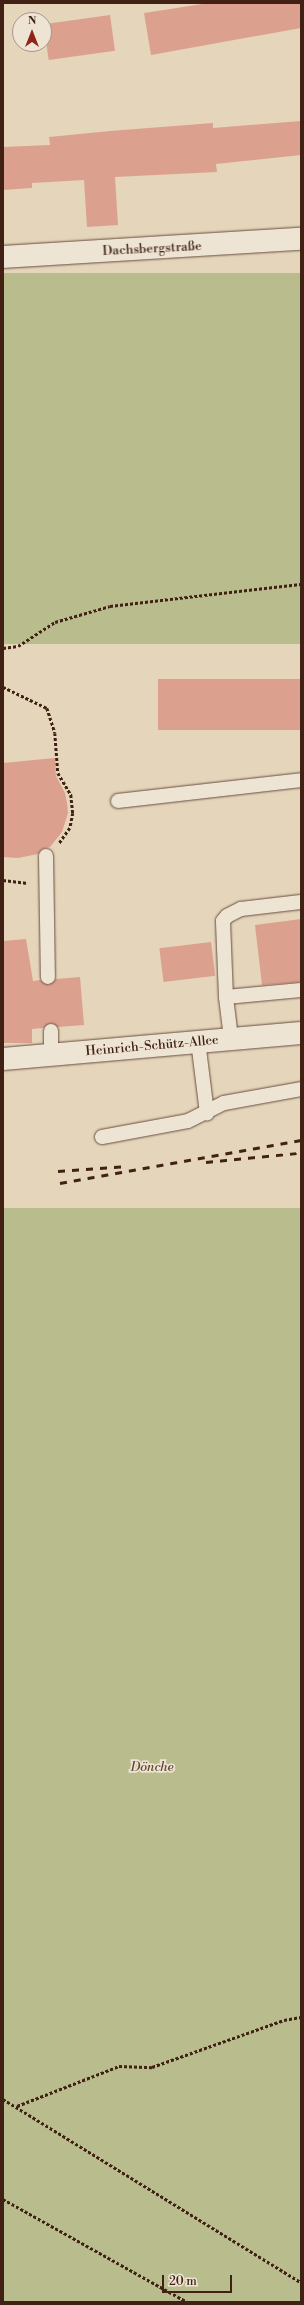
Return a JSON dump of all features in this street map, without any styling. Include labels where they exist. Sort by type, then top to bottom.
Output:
[{"type":"street","name":"Dachsbergstraße","points":[[3,257],[301,239]]},
{"type":"street","name":"Heinrich-Schütz-Allee","points":[[3,1059],[301,1032]]},
{"type":"lane","points":[[118,801],[301,780]]},
{"type":"lane","points":[[46,856],[48,977]]},
{"type":"lane","points":[[231,1038],[226,997],[222,930],[227,916],[241,909],[301,902]]},
{"type":"lane","points":[[226,997],[301,990]]},
{"type":"lane","points":[[51,1031],[51,1055]]},
{"type":"lane","points":[[198,1041],[207,1113]]},
{"type":"lane","points":[[102,1136],[188,1121],[236,1100],[301,1089]]},
{"type":"path","points":[[3,648],[18,646],[55,622],[110,606],[301,584]]},
{"type":"path","points":[[3,687],[46,708],[55,734],[58,773],[71,796],[73,813],[70,828],[62,842],[46,856],[29,883],[3,880]]},
{"type":"path","points":[[17,2106],[119,2066],[152,2067],[284,2020],[301,2017]]},
{"type":"path","points":[[3,2099],[17,2106],[301,2282]]},
{"type":"path","points":[[3,2199],[187,2302]]},
{"type":"green space","points":[[3,273],[301,273],[301,644],[3,644]]},
{"type":"green space","name":"Dönche","points":[[3,1208],[301,1208],[301,2302],[3,2302]]},
{"type":"building","points":[[209,3],[301,3],[301,28],[151,55],[144,13]]},
{"type":"building","points":[[110,15],[115,51],[49,60],[48,52],[52,52],[52,23]]},
{"type":"building","points":[[301,121],[301,155],[216,164],[217,172],[115,177],[118,225],[87,227],[84,180],[32,183],[32,188],[3,190],[3,147],[50,145],[49,137],[110,131],[213,123],[213,128]]},
{"type":"building","points":[[158,679],[301,679],[301,730],[158,730]]},
{"type":"building","points":[[55,758],[56,776],[65,793],[68,813],[62,832],[50,847],[42,849],[38,854],[18,858],[3,857],[3,763]]},
{"type":"building","points":[[301,919],[301,982],[262,985],[255,925]]},
{"type":"building","points":[[26,939],[33,981],[40,980],[49,985],[56,979],[80,977],[84,1025],[58,1027],[51,1023],[43,1028],[32,1029],[32,1043],[3,1043],[3,941]]},
{"type":"building","points":[[211,942],[215,976],[164,982],[159,948]]},
{"type":"railway","points":[[60,1183],[301,1140]]},
{"type":"railway","points":[[206,1162],[297,1153]]},
{"type":"railway","points":[[58,1171],[128,1166]]}]
